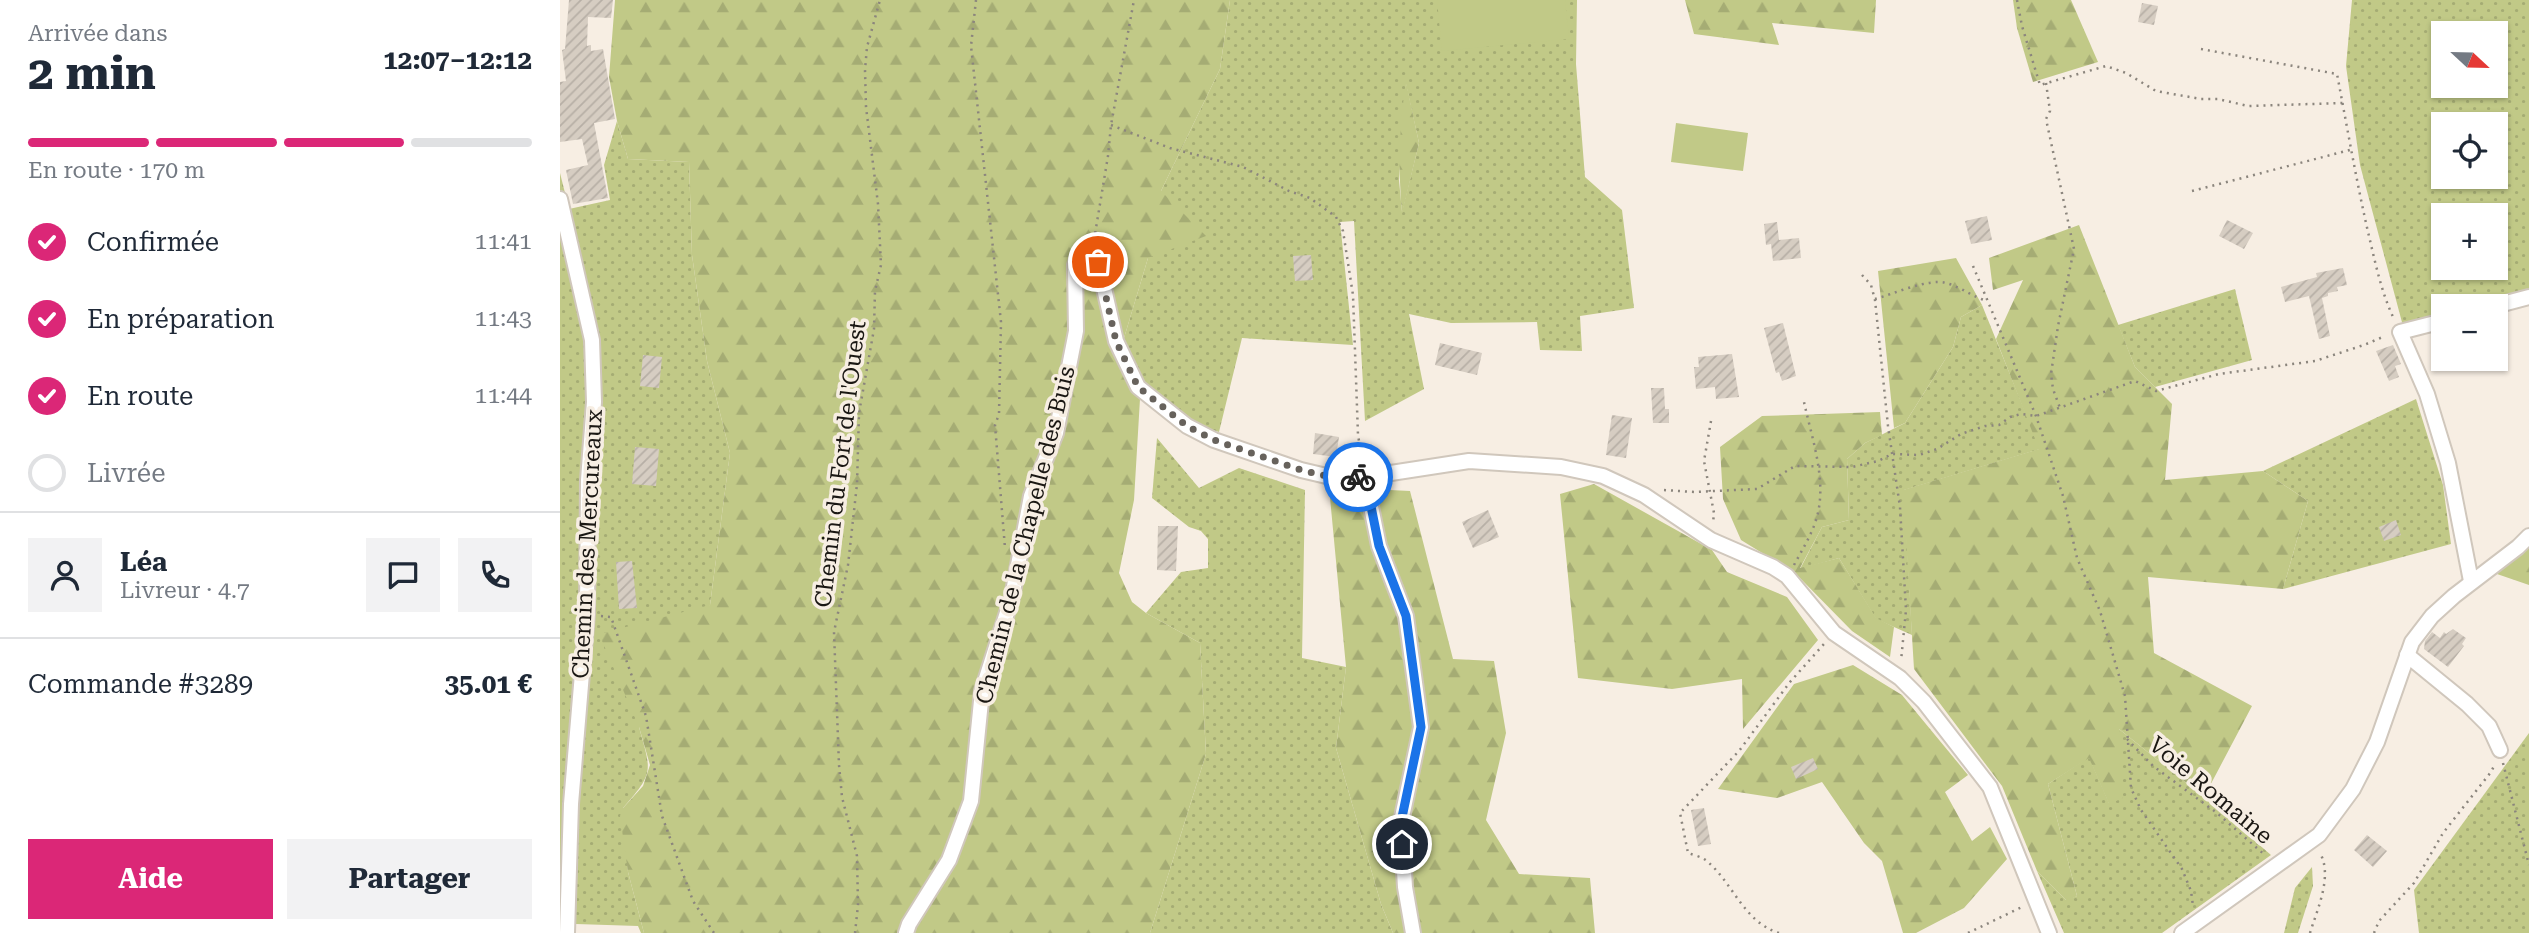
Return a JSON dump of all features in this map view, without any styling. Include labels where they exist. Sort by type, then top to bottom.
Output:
[{"type":"street","name":"Chemin des Mercureaux","points":[[560,200],[592,340],[594,401],[589,480],[587,614],[571,804],[567,933]]},
{"type":"street","name":"Chemin de la Chapelle des Buis","points":[[906,933],[909,923],[948,860],[971,801],[982,691],[1012,597],[1031,496],[1056,433],[1076,331],[1075,265],[1079,255],[1087,252],[1092,254]]},
{"type":"street","points":[[1092,254],[1098,262],[1116,341],[1138,387],[1187,426],[1214,440],[1301,470],[1335,478],[1365,477],[1469,461],[1561,467],[1603,476],[1644,495],[1711,540],[1773,567],[1787,576],[1833,633],[1900,678],[1924,702],[1990,788],[2049,933]]},
{"type":"street","points":[[2508,303],[2529,297]]},
{"type":"street","points":[[2431,324],[2400,332],[2427,394],[2448,463],[2471,581]]},
{"type":"street","points":[[1365,477],[1379,546],[1406,616],[1421,727],[1401,822],[1405,887],[1413,933]]},
{"type":"street","points":[[2182,933],[2313,841],[2353,789],[2377,742],[2412,642],[2432,616],[2471,581],[2529,536]]},
{"type":"street","points":[[2407,655],[2467,704],[2489,726],[2500,750]]},
{"type":"path","name":"Chemin du Fort de l'Ouest","points":[[855,933],[859,905],[858,856],[842,797],[834,632],[848,565],[857,484],[859,413],[874,329],[875,291],[881,265],[865,70],[867,47],[880,0]]},
{"type":"path","points":[[976,0],[971,46],[1001,321],[999,414],[995,425],[1007,558]]},
{"type":"path","points":[[1092,254],[1111,125],[1134,0]]},
{"type":"path","points":[[2017,0],[2040,85],[2106,66],[2126,73],[2157,91],[2201,99],[2248,106],[2343,103]]},
{"type":"path","points":[[1644,495],[1662,490],[1694,492],[1757,489],[1795,466],[1852,467],[1892,454],[1919,455],[1937,449],[1961,434],[1985,426],[1999,425],[2010,417],[2021,414],[2036,416],[2135,381],[2156,391],[2219,374],[2315,361],[2400,332],[2388,306],[2375,264],[2350,150],[2337,74],[2201,49]]},
{"type":"path","points":[[2046,83],[2050,111],[2046,119],[2074,248],[2051,374],[2060,408]]},
{"type":"path","points":[[1111,125],[1170,148],[1242,167],[1324,206],[1336,217],[1343,231],[1348,253],[1353,295],[1358,435],[1365,477]]},
{"type":"path","points":[[2192,191],[2350,150]]},
{"type":"path","points":[[1973,266],[2036,416],[2063,496],[2077,558],[2099,611],[2124,696],[2131,788],[2141,810],[2182,869],[2191,891],[2195,923]]},
{"type":"path","points":[[1862,275],[1871,285],[1875,300],[1900,507],[1906,610],[1900,678]]},
{"type":"path","points":[[1875,300],[1935,281],[1947,283],[1975,298],[1987,301]]},
{"type":"path","points":[[1787,576],[1816,520],[1820,498],[1818,468],[1804,402]]},
{"type":"path","points":[[1711,421],[1704,461],[1714,513],[1711,540]]},
{"type":"path","points":[[587,614],[611,617],[646,716],[662,816],[693,901],[714,933]]},
{"type":"path","points":[[1779,933],[1767,929],[1749,915],[1707,860],[1688,853],[1680,813],[1739,751],[1790,682],[1833,633]]},
{"type":"path","name":"Voie Romaine","points":[[2126,738],[2153,766],[2217,813],[2277,865]]},
{"type":"path","points":[[2500,750],[2529,864]]},
{"type":"path","points":[[2374,933],[2379,921],[2414,883],[2443,834],[2491,772],[2500,750]]},
{"type":"path","points":[[2310,933],[2324,887],[2324,860],[2313,841]]},
{"type":"path","points":[[1968,933],[2036,900]]},
{"type":"green space","points":[[615,0],[1230,0],[1220,69],[1161,191],[1206,236],[1148,258],[1124,338],[1141,382],[1134,500],[1119,573],[1132,602],[1146,613],[1200,643],[1206,754],[1150,933],[644,933],[628,872],[620,816],[623,808],[643,786],[650,765],[639,727],[599,634],[710,605],[730,453],[707,361],[692,255],[689,162],[628,159],[617,121],[609,77]]},
{"type":"green space","points":[[1230,0],[1577,0],[1576,64],[1585,177],[1622,210],[1634,308],[1580,316],[1582,351],[1540,350],[1537,322],[1451,323],[1409,314],[1424,389],[1365,421],[1354,221],[1340,222],[1353,345],[1242,338],[1219,432],[1186,422],[1141,382],[1124,338],[1148,258],[1161,191],[1220,69]],"holes":[[[1406,84],[1419,143],[1402,212],[1399,180]]]},
{"type":"green space","points":[[1437,0],[1565,0],[1569,39],[1442,51]]},
{"type":"green space","points":[[1685,0],[1876,0],[1874,33],[1772,23],[1779,45],[1694,34]]},
{"type":"green space","points":[[2013,0],[2071,0],[2098,62],[2033,82],[2017,28]]},
{"type":"green space","points":[[2352,0],[2529,0],[2529,293],[2508,298],[2508,294],[2431,294],[2431,318],[2403,326],[2360,165],[2346,66]]},
{"type":"green space","points":[[1406,82],[1419,143],[1402,214],[1400,148]]},
{"type":"green space","points":[[617,121],[628,159],[689,162],[692,255],[707,361],[730,453],[710,605],[639,727],[648,771],[641,786],[623,808],[628,872],[644,933],[641,933],[638,926],[576,924],[560,920],[560,173],[569,209],[610,200],[604,165]]},
{"type":"green space","points":[[1676,123],[1748,133],[1743,171],[1671,162]]},
{"type":"green space","points":[[2079,225],[2135,367],[2172,404],[2165,480],[2263,471],[2308,501],[2283,589],[2148,577],[2154,653],[2252,706],[2204,797],[2119,729],[2123,798],[2109,804],[2089,758],[2048,784],[2077,896],[2067,901],[2037,871],[2002,786],[1914,669],[1903,490],[2039,449],[1996,339],[2023,280],[1993,290],[1989,258]]},
{"type":"green space","points":[[1956,258],[1982,305],[1961,317],[1953,347],[1905,423],[1894,428],[1878,271]]},
{"type":"green space","points":[[2235,289],[2252,360],[2155,387],[2135,367],[2118,325]]},
{"type":"green space","points":[[1982,305],[2040,449],[1904,490],[1912,635],[1876,619],[1839,558],[1800,569],[1822,527],[1849,520],[1847,459],[1865,443],[1905,423],[1953,347],[1961,317]]},
{"type":"green space","points":[[2416,399],[2443,485],[2451,544],[2283,589],[2308,501],[2263,471]]},
{"type":"green space","points":[[1880,412],[1882,435],[1865,443],[1847,459],[1849,520],[1822,527],[1800,568],[1839,558],[1876,618],[1894,627],[1890,657],[1852,631],[1796,574],[1741,540],[1723,499],[1720,447],[1762,416]]},
{"type":"green space","points":[[1157,438],[1199,488],[1239,468],[1305,490],[1302,658],[1346,667],[1336,748],[1381,904],[1393,933],[1150,933],[1206,754],[1200,643],[1146,613],[1181,572],[1208,568],[1208,539],[1201,531],[1189,527],[1152,498]]},
{"type":"green space","points":[[1594,484],[1712,550],[1727,572],[1787,597],[1818,640],[1743,729],[1742,679],[1672,689],[1578,678],[1560,494]]},
{"type":"green space","points":[[1329,487],[1410,491],[1453,659],[1494,661],[1506,733],[1486,820],[1519,874],[1590,878],[1595,933],[1393,933],[1381,904],[1336,748],[1346,667]]},
{"type":"green space","points":[[2529,546],[2529,585],[2497,574]]},
{"type":"green space","points":[[1853,665],[1902,695],[1968,775],[1945,792],[1972,841],[1990,827],[2007,859],[1964,908],[1916,933],[1903,933],[1882,861],[1864,843],[1822,782],[1777,798],[1718,789],[1794,684]]},
{"type":"green space","points":[[2119,729],[2271,855],[2162,933],[2064,933],[2037,871],[2066,900],[2077,896],[2048,784],[2089,757],[2109,803]]},
{"type":"green space","points":[[2529,733],[2529,933],[2419,933],[2414,890]]},
{"type":"green space","points":[[2312,867],[2313,886],[2298,933],[2284,933],[2295,888]]},
{"type":"building","points":[[569,0],[613,0],[611,18],[588,17],[587,46],[591,45],[591,51],[603,49],[615,119],[594,123],[608,198],[573,204],[566,170],[588,165],[582,139],[560,142],[560,82],[566,81],[562,50],[565,49]]},
{"type":"building","points":[[2142,3],[2158,6],[2154,25],[2138,22]]},
{"type":"building","points":[[1987,216],[1992,240],[1971,244],[1965,221]]},
{"type":"building","points":[[2227,220],[2253,233],[2244,249],[2219,236]]},
{"type":"building","points":[[1777,222],[1779,240],[1799,238],[1801,258],[1773,261],[1771,244],[1766,245],[1764,224]]},
{"type":"building","points":[[1311,255],[1313,280],[1295,281],[1293,256]]},
{"type":"building","points":[[2343,268],[2347,285],[2337,287],[2338,291],[2328,293],[2328,296],[2322,298],[2330,336],[2319,339],[2309,296],[2285,302],[2281,287],[2317,277],[2316,273]]},
{"type":"building","points":[[1783,323],[1796,376],[1782,381],[1779,372],[1776,373],[1764,328]]},
{"type":"building","points":[[1440,343],[1482,353],[1477,375],[1435,365]]},
{"type":"building","points":[[2393,345],[2401,364],[2395,366],[2399,377],[2389,381],[2376,351]]},
{"type":"building","points":[[1732,354],[1739,397],[1716,399],[1715,387],[1696,389],[1694,367],[1699,367],[1698,357]]},
{"type":"building","points":[[643,355],[662,357],[659,388],[640,386]]},
{"type":"building","points":[[1651,388],[1664,388],[1669,423],[1653,423]]},
{"type":"building","points":[[1612,415],[1632,418],[1626,458],[1606,455]]},
{"type":"building","points":[[1315,433],[1339,437],[1336,457],[1313,454]]},
{"type":"building","points":[[635,447],[659,449],[656,486],[632,484]]},
{"type":"building","points":[[1488,510],[1499,537],[1473,548],[1462,522]]},
{"type":"building","points":[[2396,520],[2401,535],[2384,541],[2379,527]]},
{"type":"building","points":[[1158,526],[1178,526],[1176,571],[1157,570]]},
{"type":"building","points":[[632,561],[637,608],[619,609],[616,562]]},
{"type":"building","points":[[2453,629],[2466,638],[2462,644],[2464,646],[2448,667],[2424,649],[2425,641],[2432,632],[2440,638],[2444,632],[2446,634]]},
{"type":"building","points":[[1813,758],[1818,769],[1796,779],[1791,767]]},
{"type":"building","points":[[1704,808],[1711,844],[1698,846],[1691,810]]},
{"type":"building","points":[[2367,835],[2387,851],[2373,867],[2354,850]]},
{"type":"way so far","points":[[1098,262],[1116,341],[1138,387],[1187,426],[1214,440],[1301,470],[1335,478],[1358,477]]},
{"type":"route","points":[[1358,477],[1365,477],[1379,546],[1406,616],[1421,727],[1401,822],[1402,844]]}]
